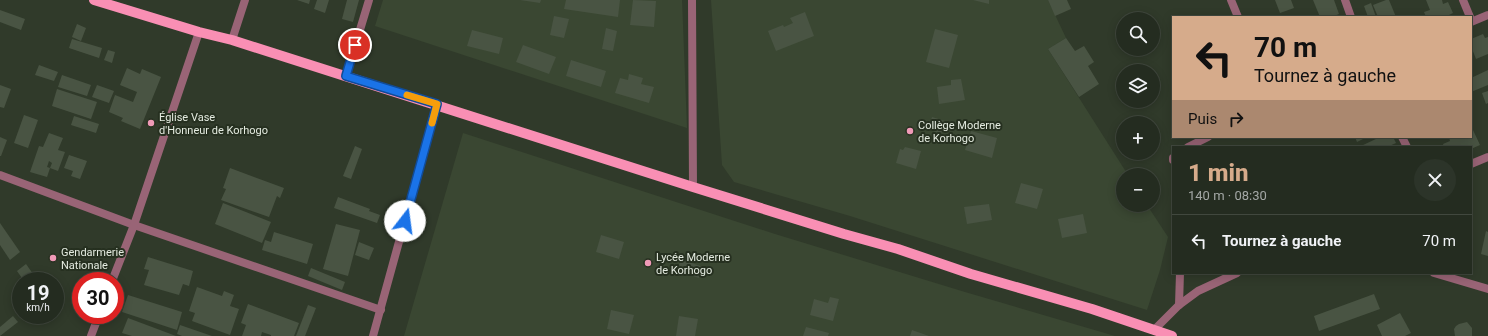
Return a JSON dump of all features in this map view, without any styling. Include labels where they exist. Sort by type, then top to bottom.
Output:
[{"type":"main road","points":[[94,0],[120,4],[199,32],[232,40],[437,104],[693,187],[844,234],[898,249],[971,274],[1070,303],[1172,336]]},
{"type":"street","points":[[232,40],[245,0]]},
{"type":"street","points":[[346,76],[369,0]]},
{"type":"street","points":[[692,0],[693,187]]},
{"type":"street","points":[[1231,0],[1238,16]]},
{"type":"street","points":[[1345,0],[1351,16]]},
{"type":"street","points":[[1464,0],[1470,16]]},
{"type":"street","points":[[1472,20],[1488,15]]},
{"type":"street","points":[[116,272],[134,225],[199,32]]},
{"type":"street","points":[[373,336],[437,104]]},
{"type":"street","points":[[1190,146],[1206,138]]},
{"type":"street","points":[[1472,164],[1488,157]]},
{"type":"street","points":[[0,175],[134,225],[381,310]]},
{"type":"street","points":[[1179,305],[1180,274]]},
{"type":"street","points":[[1154,330],[1179,305],[1198,291],[1235,274]]},
{"type":"street","points":[[1437,274],[1488,289]]},
{"type":"street","points":[[91,336],[96,324]]},
{"type":"shaded area","points":[[383,0],[682,0],[687,128],[375,26]]},
{"type":"shaded area","name":"Collège Moderne de Korhogo","points":[[711,0],[1048,0],[1066,38],[1048,49],[1116,156],[1116,160],[1118,160],[1124,168],[1116,168],[1116,212],[1152,212],[1168,237],[1160,270],[1147,310],[850,216],[734,182],[722,165]]},
{"type":"shaded area","name":"Lycée Moderne de Korhogo","points":[[463,133],[775,234],[1115,336],[404,336]]},
{"type":"building","points":[[297,0],[310,0],[309,4]]},
{"type":"building","points":[[317,0],[329,0],[325,13],[314,9]]},
{"type":"building","points":[[347,0],[359,0],[353,22],[342,19]]},
{"type":"building","points":[[520,0],[541,0],[540,3]]},
{"type":"building","points":[[566,0],[620,0],[618,17],[564,9]]},
{"type":"building","points":[[633,0],[656,1],[654,27],[630,25]]},
{"type":"building","points":[[973,0],[989,0],[989,4]]},
{"type":"building","points":[[1048,0],[1067,0],[1071,9],[1055,16]]},
{"type":"building","points":[[1275,0],[1291,0],[1294,8],[1280,13]]},
{"type":"building","points":[[1313,0],[1334,0],[1339,14],[1334,16],[1320,16]]},
{"type":"building","points":[[1389,0],[1396,16],[1378,16],[1373,5]]},
{"type":"building","points":[[1426,0],[1442,0],[1443,4],[1448,2],[1453,13],[1447,16],[1426,16],[1424,12],[1430,10]]},
{"type":"building","points":[[1371,3],[1376,16],[1368,16],[1364,6]]},
{"type":"building","points":[[0,10],[25,19],[21,30],[0,22]]},
{"type":"building","points":[[805,12],[814,36],[776,51],[768,31],[793,23],[790,18]]},
{"type":"building","points":[[554,16],[569,19],[564,38],[550,35]]},
{"type":"building","points":[[77,24],[86,28],[81,41],[72,37]]},
{"type":"building","points":[[606,28],[617,31],[613,51],[602,49]]},
{"type":"building","points":[[935,29],[958,35],[949,68],[926,62]]},
{"type":"building","points":[[472,30],[503,38],[499,54],[467,46]]},
{"type":"building","points":[[1483,34],[1485,38],[1488,37],[1488,54],[1476,59],[1472,49],[1472,39]]},
{"type":"building","points":[[1066,38],[1075,51],[1084,46],[1094,62],[1088,66],[1099,84],[1079,97],[1048,49]]},
{"type":"building","points":[[72,39],[102,48],[99,58],[69,48]]},
{"type":"building","points":[[523,45],[556,57],[549,74],[516,62]]},
{"type":"building","points":[[108,50],[115,52],[112,63],[104,60]]},
{"type":"building","points":[[571,60],[606,71],[601,87],[566,76]]},
{"type":"building","points":[[39,65],[58,72],[54,81],[35,75]]},
{"type":"building","points":[[127,68],[140,74],[142,69],[161,77],[140,129],[121,121],[123,118],[109,112],[115,95],[133,102],[137,92],[120,85]]},
{"type":"building","points":[[1488,70],[1488,85],[1472,92],[1472,78]]},
{"type":"building","points":[[629,74],[643,78],[641,84],[654,87],[649,103],[615,93],[620,78],[628,80]]},
{"type":"building","points":[[62,75],[91,85],[87,96],[58,87]]},
{"type":"building","points":[[961,79],[965,100],[939,104],[937,87],[951,85],[951,80]]},
{"type":"building","points":[[0,85],[11,89],[4,108],[0,107]]},
{"type":"building","points":[[97,85],[114,91],[109,103],[92,97]]},
{"type":"building","points":[[57,89],[97,102],[91,119],[52,106]]},
{"type":"building","points":[[1488,91],[1488,103],[1486,104],[1482,93]]},
{"type":"building","points":[[24,115],[38,120],[28,148],[14,143]]},
{"type":"building","points":[[74,116],[99,124],[96,133],[71,125]]},
{"type":"building","points":[[932,117],[945,121],[941,134],[928,129]]},
{"type":"building","points":[[1472,130],[1480,145],[1472,149],[1472,146],[1444,146],[1443,144],[1450,141],[1449,138],[1472,138]]},
{"type":"building","points":[[971,131],[997,138],[992,158],[965,150]]},
{"type":"building","points":[[49,133],[63,138],[58,150],[65,152],[58,171],[50,168],[47,177],[30,172],[39,146],[43,147]],"holes":[[[49,161],[52,163],[50,168],[47,167]]]},
{"type":"building","points":[[0,137],[7,140],[1,156],[0,156]]},
{"type":"building","points":[[1355,138],[1365,138],[1357,142]]},
{"type":"building","points":[[1378,138],[1394,138],[1396,143],[1389,146],[1361,146]]},
{"type":"building","points":[[355,146],[362,149],[351,179],[343,176]]},
{"type":"building","points":[[905,147],[921,151],[916,169],[896,163],[900,149],[903,150]]},
{"type":"building","points":[[69,155],[87,161],[80,179],[71,176],[73,171],[64,168]]},
{"type":"building","points":[[230,168],[284,188],[280,198],[277,196],[269,217],[221,200],[226,189],[223,188]]},
{"type":"building","points":[[1021,183],[1043,189],[1037,209],[1015,203]]},
{"type":"building","points":[[338,197],[370,209],[369,211],[380,215],[377,223],[334,208]]},
{"type":"building","points":[[223,203],[271,222],[262,243],[215,224]]},
{"type":"building","points":[[989,204],[992,220],[967,224],[964,207]]},
{"type":"building","points":[[1083,214],[1087,233],[1062,238],[1058,219]]},
{"type":"building","points":[[0,223],[20,252],[10,260],[0,245]]},
{"type":"building","points":[[336,224],[360,230],[348,276],[323,269]]},
{"type":"building","points":[[1486,231],[1488,232],[1488,256],[1481,254]]},
{"type":"building","points":[[274,232],[313,244],[307,264],[262,250],[265,240],[271,242]]},
{"type":"building","points":[[601,235],[624,242],[619,259],[596,252]]},
{"type":"building","points":[[359,242],[374,248],[369,260],[355,255]]},
{"type":"building","points":[[148,257],[193,271],[189,286],[183,284],[179,295],[144,285],[149,270],[144,269]]},
{"type":"building","points":[[681,259],[703,267],[699,278],[677,271]]},
{"type":"building","points":[[26,264],[32,272],[18,272],[17,271]]},
{"type":"building","points":[[311,268],[345,282],[342,290],[308,276]]},
{"type":"building","points":[[197,287],[222,296],[224,291],[234,295],[230,306],[239,309],[230,335],[192,321],[195,313],[189,311]]},
{"type":"building","points":[[1374,294],[1380,309],[1319,331],[1314,316]]},
{"type":"building","points":[[128,295],[182,312],[177,330],[124,313],[124,306]]},
{"type":"building","points":[[830,297],[839,299],[833,321],[810,315],[814,299],[828,303]]},
{"type":"building","points":[[248,304],[299,323],[294,336],[271,336],[262,332],[261,336],[242,336],[246,325],[241,323]]},
{"type":"building","points":[[308,305],[316,308],[305,336],[296,336]]},
{"type":"building","points":[[611,310],[634,315],[629,334],[607,329]]},
{"type":"building","points":[[1400,313],[1411,333],[1405,336],[1382,336],[1377,325]]},
{"type":"building","points":[[679,316],[698,319],[695,336],[676,336]]},
{"type":"building","points":[[12,317],[12,324],[15,324],[0,336],[0,327]]},
{"type":"building","points":[[128,318],[176,336],[132,336],[122,333]]},
{"type":"building","points":[[1467,322],[1472,328],[1472,336],[1455,336],[1454,329],[1456,326]]},
{"type":"building","points":[[180,325],[212,336],[182,336],[177,334]]},
{"type":"building","points":[[806,327],[829,333],[828,336],[803,336]]},
{"type":"building","points":[[912,330],[929,336],[910,336]]},
{"type":"slow traffic","points":[[407,95],[437,104],[432,123]]},
{"type":"place","name":"Église Vase d'Honneur de Korhogo","points":[[151,123]]},
{"type":"place","name":"Collège Moderne de Korhogo","points":[[910,131]]},
{"type":"place","name":"Gendarmerie Nationale","points":[[53,258]]},
{"type":"place","name":"Lycée Moderne de Korhogo","points":[[648,263]]},
{"type":"route","points":[[355,45],[346,76],[437,104],[405,221]]}]
